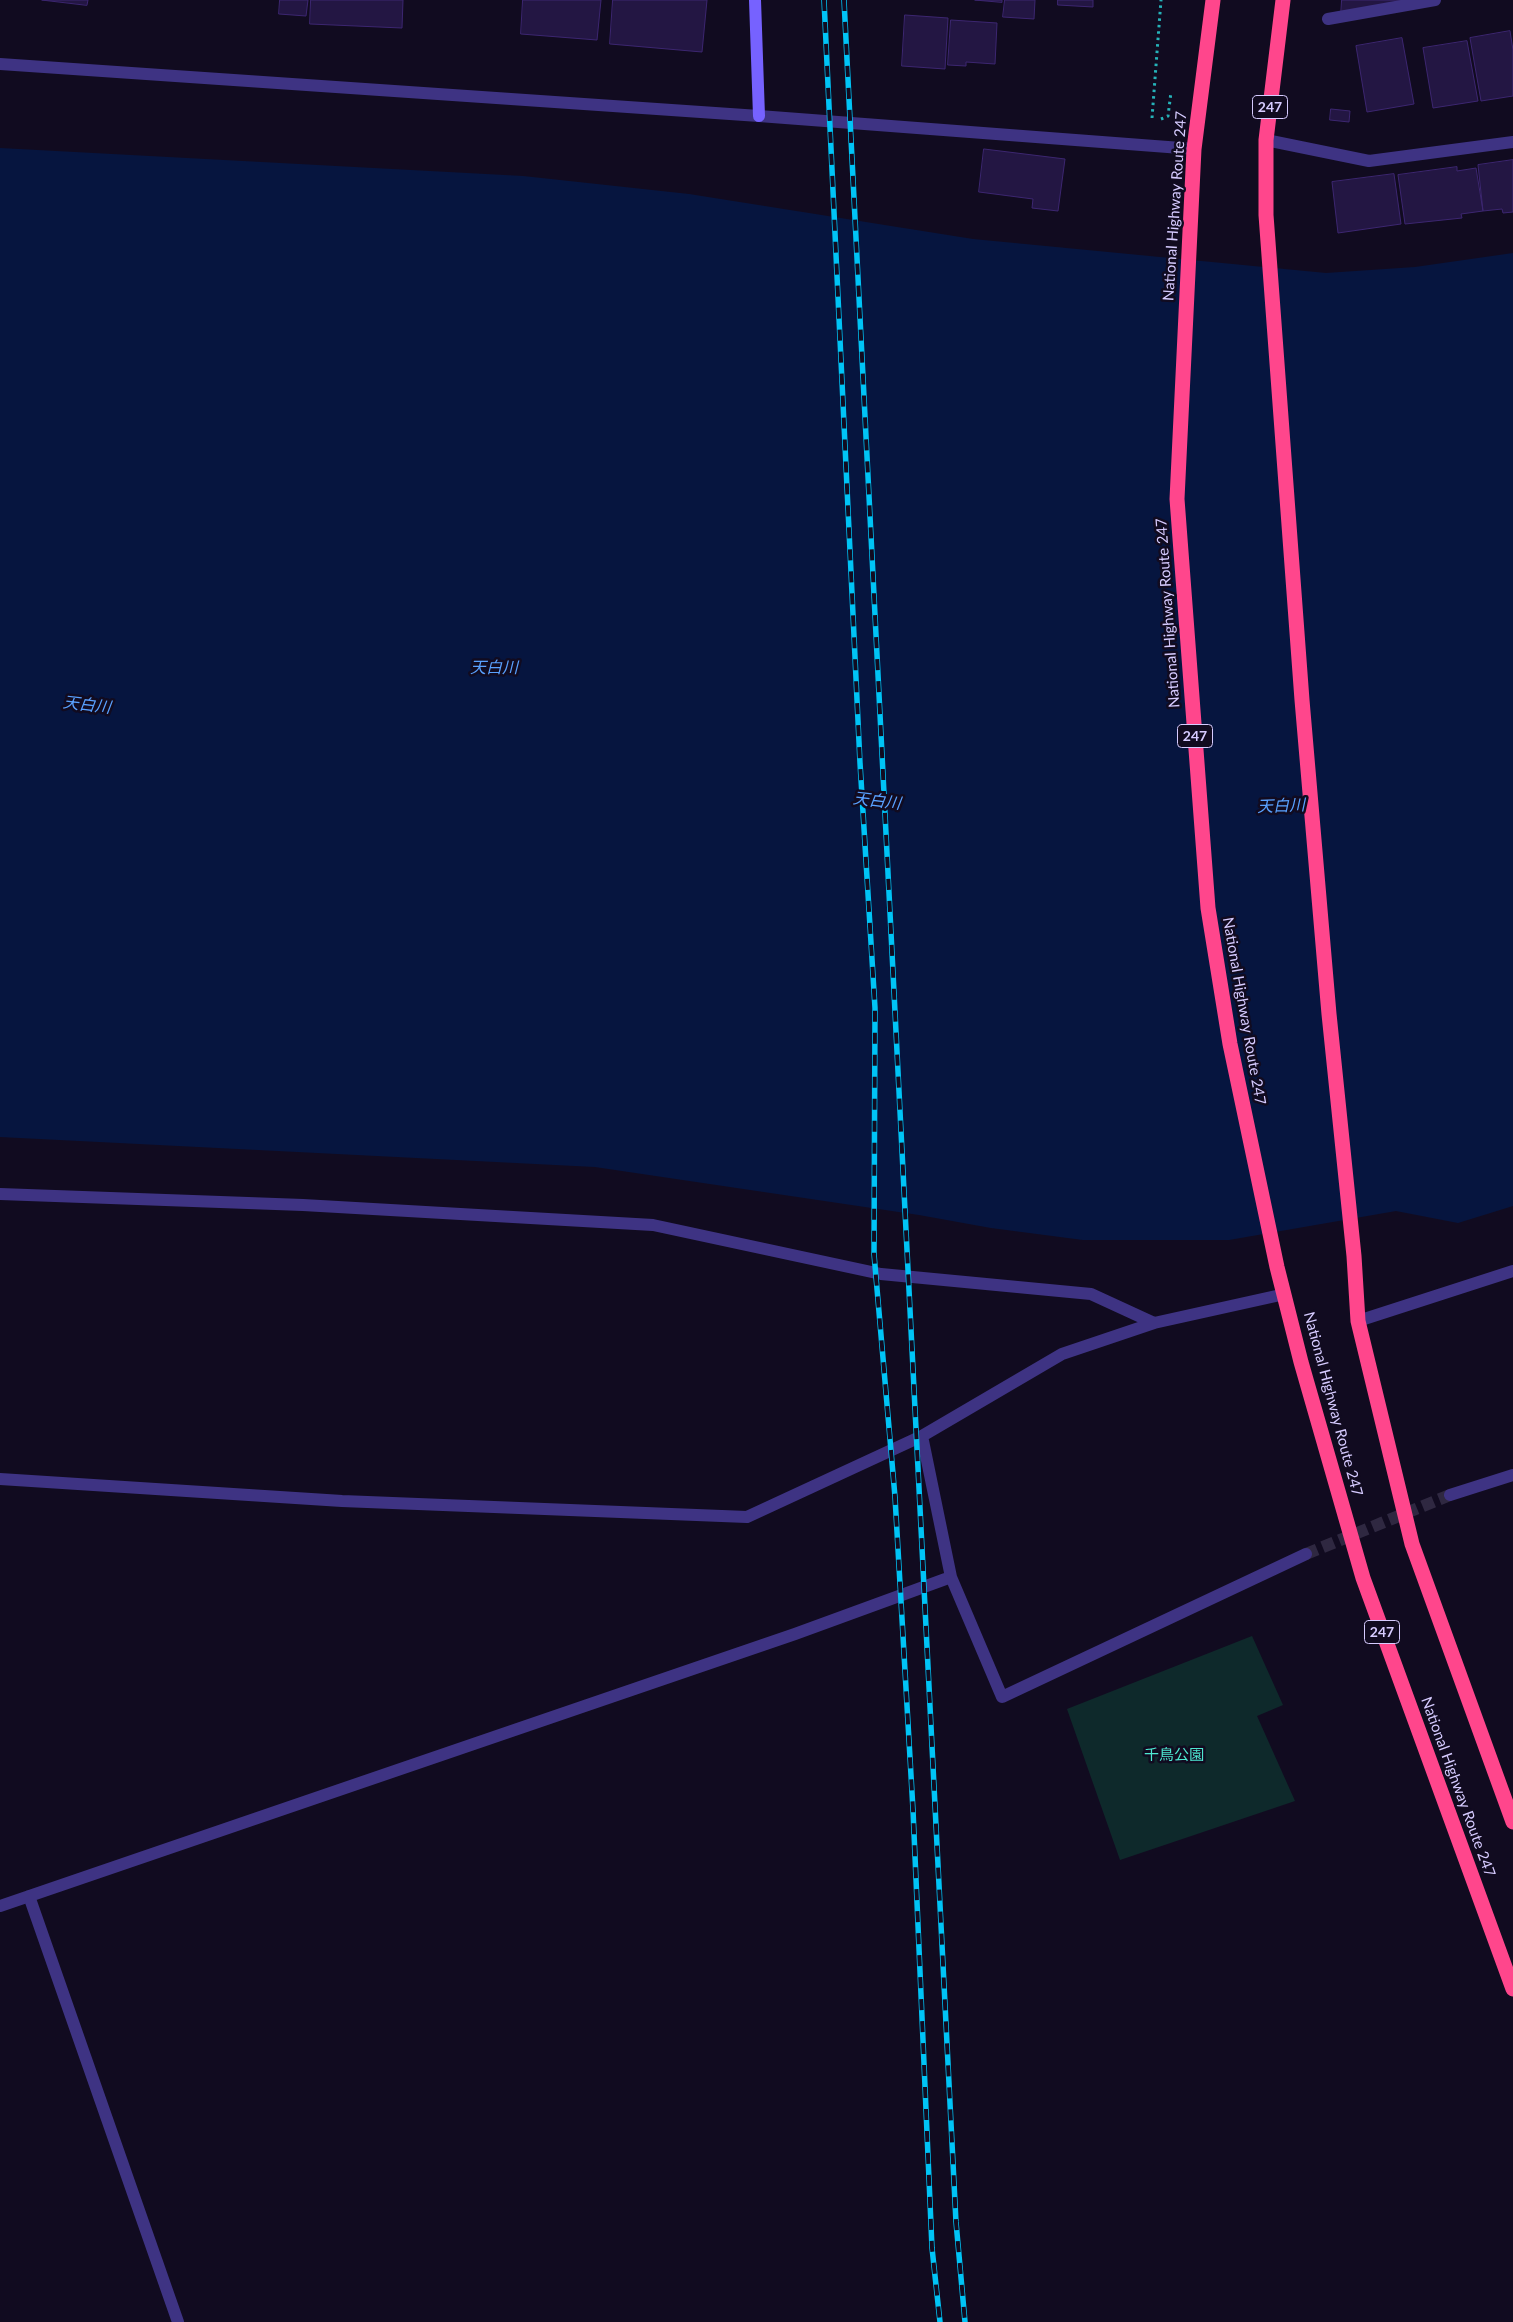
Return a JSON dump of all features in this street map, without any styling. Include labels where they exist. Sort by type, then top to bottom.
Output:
[{"type":"highway","name":"National Highway Route 247","points":[[1213,0],[1194,148],[1176,499],[1208,908],[1230,1044],[1277,1267],[1301,1362],[1363,1578],[1513,1989]]},
{"type":"highway","name":"247","points":[[1283,0],[1266,140],[1266,215],[1302,700],[1330,1023],[1354,1256],[1358,1321],[1412,1544],[1513,1822]]},
{"type":"street","points":[[755,0],[759,116]]},
{"type":"street","points":[[1328,19],[1435,0]]},
{"type":"street","points":[[0,64],[1194,148]]},
{"type":"street","points":[[1266,140],[1370,161],[1513,142]]},
{"type":"street","points":[[0,1194],[303,1205],[653,1225],[881,1274],[1091,1294],[1154,1323]]},
{"type":"street","points":[[1358,1321],[1513,1271]]},
{"type":"street","points":[[0,1479],[342,1501],[747,1517],[922,1436],[1062,1354],[1154,1323],[1285,1294]]},
{"type":"street","points":[[922,1436],[951,1577],[1002,1696],[1306,1554]]},
{"type":"street","points":[[1450,1495],[1513,1475]]},
{"type":"street","points":[[0,1906],[795,1634],[951,1577]]},
{"type":"street","points":[[29,1896],[178,2322]]},
{"type":"path","points":[[1161,0],[1152,118],[1160,119],[1168,116],[1172,87]]},
{"type":"green space","name":"千鳥公園","points":[[1252,1636],[1283,1705],[1257,1716],[1295,1801],[1120,1860],[1067,1709]]},
{"type":"water","name":"天白川","points":[[0,148],[523,176],[689,194],[973,239],[1326,273],[1415,267],[1513,253],[1513,1206],[1458,1223],[1396,1211],[1229,1240],[1083,1240],[991,1228],[919,1215],[595,1167],[0,1137]]},
{"type":"building","points":[[42,0],[88,0],[87,5]]},
{"type":"building","points":[[280,0],[308,0],[306,16],[279,14]]},
{"type":"building","points":[[311,0],[403,0],[402,28],[310,24]]},
{"type":"building","points":[[523,0],[601,0],[597,40],[521,34]]},
{"type":"building","points":[[613,0],[707,0],[702,52],[610,44]]},
{"type":"building","points":[[975,0],[1002,0],[1002,2]]},
{"type":"building","points":[[1005,0],[1035,0],[1034,19],[1003,17]]},
{"type":"building","points":[[1058,0],[1093,0],[1093,7],[1058,5]]},
{"type":"building","points":[[1342,0],[1421,0],[1341,16]]},
{"type":"building","points":[[905,15],[948,18],[945,69],[902,66]]},
{"type":"building","points":[[951,20],[997,23],[995,64],[966,62],[966,66],[948,65]]},
{"type":"building","points":[[1510,31],[1513,50],[1513,96],[1481,101],[1470,38]]},
{"type":"building","points":[[1402,38],[1414,104],[1367,112],[1356,46]]},
{"type":"building","points":[[1467,41],[1478,101],[1433,108],[1423,48]]},
{"type":"building","points":[[1331,109],[1350,111],[1349,122],[1330,120]]},
{"type":"building","points":[[984,149],[1065,159],[1058,211],[1032,208],[1033,199],[979,192]]},
{"type":"building","points":[[1513,160],[1513,212],[1503,213],[1502,209],[1483,211],[1478,165]]},
{"type":"building","points":[[1457,167],[1457,171],[1476,168],[1483,211],[1461,214],[1462,218],[1405,224],[1398,175]]},
{"type":"building","points":[[1394,174],[1401,224],[1338,233],[1332,182]]},
{"type":"tunnel","points":[[1306,1554],[1450,1495]]},
{"type":"railway","points":[[824,0],[860,763],[875,1008],[874,1254],[895,1497],[913,1810],[932,2248],[940,2322]]},
{"type":"railway","points":[[844,0],[956,2222],[965,2322]]}]
